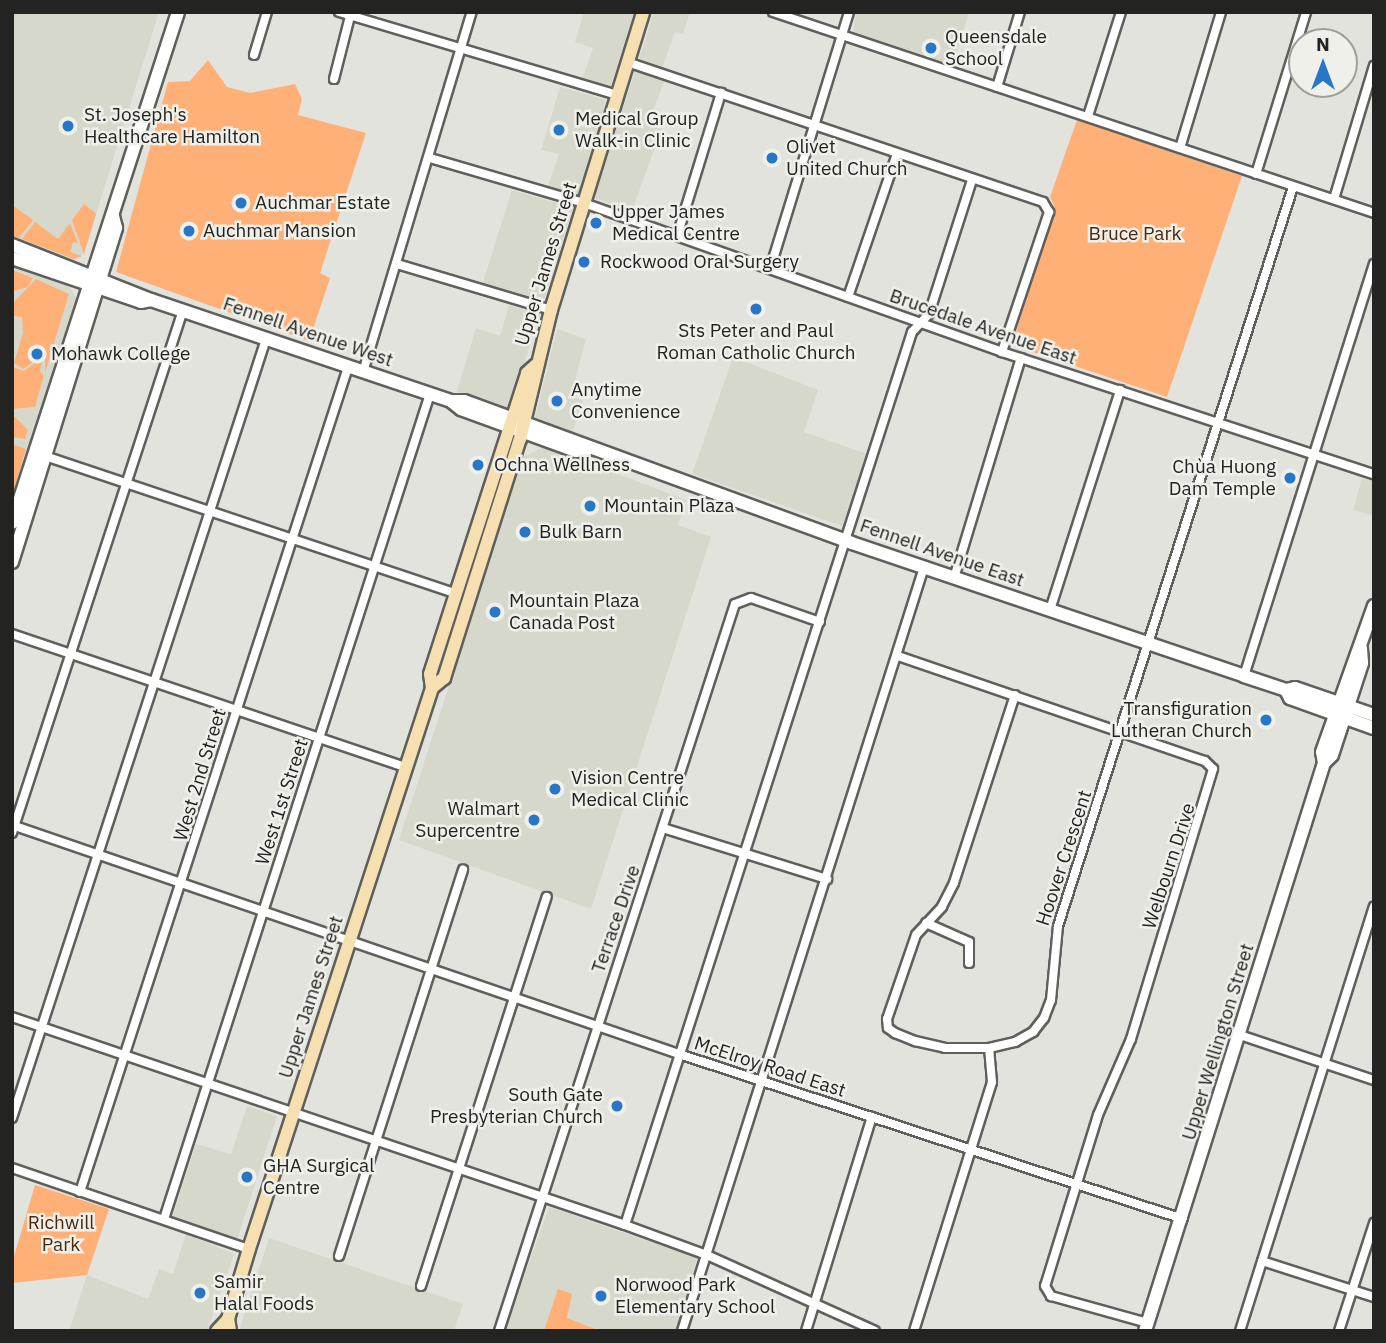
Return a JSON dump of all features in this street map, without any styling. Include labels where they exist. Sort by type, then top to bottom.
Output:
[{"type":"main road","points":[[12,523],[94,281],[116,228],[113,216],[178,12]]},
{"type":"main road","name":"Upper James Street","points":[[432,688],[444,678],[518,425],[527,373],[536,365],[643,12]]},
{"type":"main road","name":"Fennell Avenue West","points":[[12,245],[141,302],[151,300],[430,394],[452,401],[464,401],[518,425]]},
{"type":"main road","name":"Fennell Avenue West","points":[[12,258],[94,281]]},
{"type":"main road","points":[[12,562],[94,281]]},
{"type":"main road","name":"Upper James Street","points":[[217,1331],[229,1325],[249,1249],[432,688],[430,674],[518,425]]},
{"type":"main road","name":"Fennell Avenue East","points":[[518,425],[576,451],[588,449],[954,578],[1286,690],[1290,698],[1374,715]]},
{"type":"main road","name":"Upper Wellington Street","points":[[1147,1327],[1324,763],[1322,752],[1362,663],[1360,648],[1374,606]]},
{"type":"main road","name":"Fennell Avenue East","points":[[1341,710],[1374,728]]},
{"type":"street","points":[[254,55],[267,12]]},
{"type":"street","points":[[339,12],[617,95]]},
{"type":"street","points":[[363,372],[430,158],[472,12]]},
{"type":"street","points":[[773,12],[1374,213]]},
{"type":"street","points":[[770,269],[849,12]]},
{"type":"street","points":[[997,87],[1020,12]]},
{"type":"street","points":[[1088,116],[1121,12]]},
{"type":"street","points":[[1180,148],[1222,12]]},
{"type":"street","points":[[1256,174],[1306,12]]},
{"type":"street","points":[[334,79],[351,16]]},
{"type":"street","points":[[627,62],[1048,206],[1002,352]]},
{"type":"street","points":[[1334,199],[1374,66]]},
{"type":"street","points":[[677,236],[721,93]]},
{"type":"street","points":[[848,297],[897,154]]},
{"type":"street","name":"Brucedale Avenue East","points":[[430,158],[584,203],[1002,352],[1374,474]]},
{"type":"street","points":[[625,1225],[912,332],[929,314],[972,180]]},
{"type":"street","name":"Hoover Crescent","points":[[1015,695],[954,883],[942,907],[916,935],[888,1028],[945,1048],[989,1048],[1015,1042],[1033,1032],[1044,1018],[1051,1000],[1054,941],[1293,187]]},
{"type":"street","points":[[397,264],[551,310]]},
{"type":"street","points":[[1244,677],[1374,264]]},
{"type":"street","points":[[13,828],[72,655],[183,310]]},
{"type":"street","points":[[12,1118],[266,339]]},
{"type":"street","points":[[954,578],[1021,358]]},
{"type":"street","name":"West 2nd Street","points":[[80,1192],[183,882],[348,367]]},
{"type":"street","points":[[1050,610],[1120,390]]},
{"type":"street","name":"West 1st Street","points":[[164,1219],[430,394]]},
{"type":"street","points":[[45,456],[457,594]]},
{"type":"street","points":[[682,1331],[924,567]]},
{"type":"street","name":"Terrace Drive","points":[[499,1331],[735,604],[751,598],[820,622]]},
{"type":"street","points":[[12,634],[406,767]]},
{"type":"street","name":"Welbourn Drive","points":[[898,656],[1205,761],[1214,776],[1131,1039],[1098,1115],[1045,1291],[1147,1327]]},
{"type":"street","name":"McElroy Road East","points":[[13,828],[264,909],[761,1082],[1077,1182],[1183,1219]]},
{"type":"street","points":[[663,828],[827,879]]},
{"type":"street","points":[[339,1256],[463,869]]},
{"type":"street","points":[[421,1286],[547,897]]},
{"type":"street","points":[[1240,1331],[1374,907]]},
{"type":"street","points":[[926,923],[969,942],[969,963]]},
{"type":"street","points":[[12,1017],[625,1225],[707,1255],[875,1331]]},
{"type":"street","points":[[1240,1035],[1374,1080]]},
{"type":"street","points":[[914,1331],[992,1082],[989,1048]]},
{"type":"street","points":[[806,1331],[872,1117]]},
{"type":"street","points":[[12,1168],[249,1249]]},
{"type":"street","points":[[1339,1331],[1374,1223]]},
{"type":"street","points":[[1262,1261],[1374,1297]]},
{"type":"shaded area","name":"St. Joseph's Healthcare Hamilton","points":[[12,12],[159,12],[84,253],[74,261],[12,239]]},
{"type":"shaded area","points":[[584,12],[634,12],[610,89],[582,80],[593,48],[575,42]]},
{"type":"shaded area","points":[[654,12],[690,12],[683,34],[675,32],[662,68],[668,71],[650,120],[663,125],[632,211],[594,198]]},
{"type":"shaded area","name":"Queensdale School","points":[[856,12],[969,12],[953,65],[853,32]]},
{"type":"shaded area","points":[[560,87],[606,100],[578,196],[548,186],[559,154],[541,150]]},
{"type":"shaded area","points":[[512,190],[573,208],[543,303],[482,285]]},
{"type":"shaded area","name":"Mohawk College","points":[[12,266],[69,287],[78,301],[12,509]]},
{"type":"shaded area","points":[[509,305],[540,315],[509,409],[457,391],[476,328],[500,336]]},
{"type":"shaded area","points":[[557,329],[586,339],[571,396],[583,400],[573,432],[535,418]]},
{"type":"shaded area","points":[[733,357],[818,390],[804,432],[867,454],[842,526],[692,474]]},
{"type":"shaded area","points":[[545,446],[686,500],[678,525],[711,537],[591,909],[399,840],[523,457]]},
{"type":"shaded area","points":[[1362,478],[1374,482],[1374,516],[1353,510]]},
{"type":"shaded area","points":[[247,1106],[277,1116],[237,1240],[172,1218],[196,1144],[231,1154]]},
{"type":"shaded area","name":"Norwood Park Elementary School","points":[[549,1207],[697,1258],[676,1331],[505,1331]]},
{"type":"shaded area","points":[[186,1234],[234,1254],[207,1331],[69,1331],[87,1275],[148,1299],[159,1269],[173,1274]]},
{"type":"shaded area","points":[[269,1238],[463,1304],[454,1331],[239,1331]]},
{"type":"green space","name":"Auchmar Estate","points":[[208,60],[227,87],[250,93],[295,84],[302,99],[298,115],[366,133],[320,273],[330,278],[309,341],[116,272],[168,82],[190,81]]},
{"type":"green space","name":"Bruce Park","points":[[1077,120],[1242,176],[1167,397],[1012,345],[1055,207],[1050,197]]},
{"type":"green space","points":[[84,204],[96,214],[84,254],[72,220]]},
{"type":"green space","points":[[12,205],[33,220],[19,238],[12,236]]},
{"type":"green space","points":[[35,222],[58,239],[70,223],[78,243],[73,242],[70,252],[82,256],[74,259],[22,239]]},
{"type":"green space","points":[[12,270],[33,278],[28,287],[14,291]]},
{"type":"green space","points":[[36,279],[69,294],[45,373],[45,354],[23,369],[14,363],[23,333],[22,318],[13,315],[12,304]]},
{"type":"green space","points":[[43,357],[40,372],[44,375],[35,407],[12,409],[13,367],[24,371]]},
{"type":"green space","points":[[12,414],[28,430],[25,439],[12,437]]},
{"type":"green space","points":[[12,444],[26,449],[12,496]]},
{"type":"green space","name":"Richwill Park","points":[[35,1185],[109,1209],[87,1275],[12,1283],[12,1263]]},
{"type":"green space","points":[[558,1289],[572,1294],[567,1318],[600,1331],[544,1331]]},
{"type":"place","name":"Queensdale School","points":[[931,48]]},
{"type":"place","name":"St. Joseph's Healthcare Hamilton","points":[[68,126]]},
{"type":"place","name":"Medical Group Walk-in Clinic","points":[[559,130]]},
{"type":"place","name":"Olivet United Church","points":[[772,158]]},
{"type":"place","name":"Auchmar Estate","points":[[241,203]]},
{"type":"place","name":"Upper James Medical Centre","points":[[596,223]]},
{"type":"place","name":"Auchmar Mansion","points":[[189,231]]},
{"type":"place","name":"Rockwood Oral Surgery","points":[[584,262]]},
{"type":"place","name":"Sts Peter and Paul Roman Catholic Church","points":[[756,309]]},
{"type":"place","name":"Mohawk College","points":[[37,354]]},
{"type":"place","name":"Anytime Convenience","points":[[557,401]]},
{"type":"place","name":"Ochna Wellness","points":[[478,465]]},
{"type":"place","name":"Chùa Huong Dam Temple","points":[[1290,478]]},
{"type":"place","name":"Mountain Plaza","points":[[590,506]]},
{"type":"place","name":"Bulk Barn","points":[[525,532]]},
{"type":"place","name":"Mountain Plaza Canada Post","points":[[495,612]]},
{"type":"place","name":"Transfiguration Lutheran Church","points":[[1266,720]]},
{"type":"place","name":"Vision Centre Medical Clinic","points":[[555,789]]},
{"type":"place","name":"Walmart Supercentre","points":[[534,820]]},
{"type":"place","name":"South Gate Presbyterian Church","points":[[617,1106]]},
{"type":"place","name":"GHA Surgical Centre","points":[[247,1177]]},
{"type":"place","name":"Samir Halal Foods","points":[[200,1293]]},
{"type":"place","name":"Norwood Park Elementary School","points":[[601,1296]]}]
